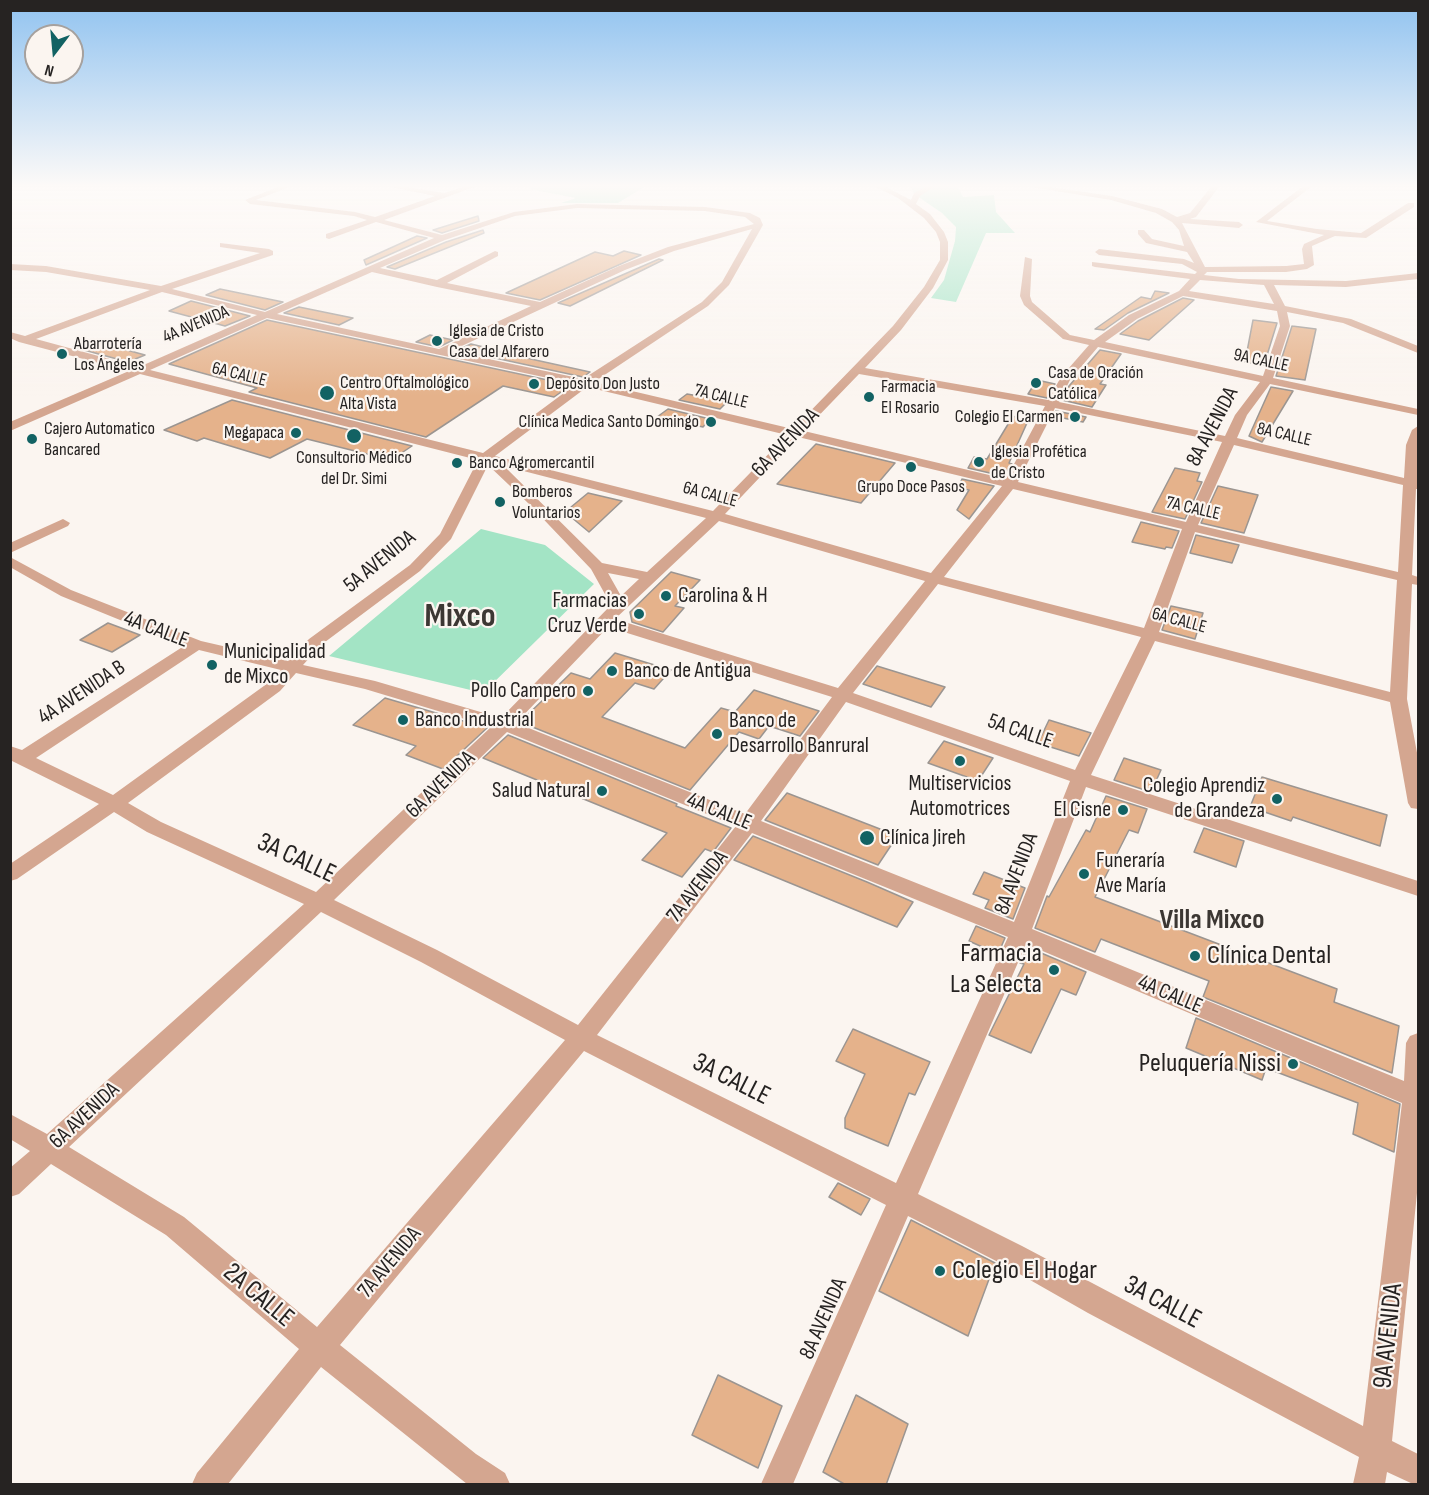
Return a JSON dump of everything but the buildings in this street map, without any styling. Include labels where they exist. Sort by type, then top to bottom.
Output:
[{"type":"street","points":[[10,345],[160,289],[256,257]]},
{"type":"street","name":"4A AVENIDA","points":[[10,427],[403,257]]},
{"type":"street","points":[[437,284],[490,257]]},
{"type":"street","points":[[443,351],[588,282],[651,257]]},
{"type":"street","name":"5A AVENIDA","points":[[10,874],[114,803],[274,687],[315,642],[415,568],[434,551],[446,536],[486,457],[585,382],[705,304],[726,283],[741,257]]},
{"type":"street","name":"6A AVENIDA","points":[[10,1185],[319,902],[504,725],[620,606],[716,516],[897,328],[928,288],[944,257]]},
{"type":"street","points":[[1140,257],[1184,262],[1201,273],[1304,267],[1310,261],[1309,257]]},
{"type":"street","points":[[1193,257],[1201,273]]},
{"type":"street","points":[[1028,259],[1025,296],[1027,303],[1067,337],[1065,342],[1070,348],[1091,349]]},
{"type":"street","points":[[1095,264],[1201,273],[1268,283],[1346,284],[1419,276]]},
{"type":"street","name":"7A CALLE","points":[[10,267],[46,269],[160,289],[267,315],[585,382],[1412,580]]},
{"type":"street","points":[[375,270],[539,305]]},
{"type":"street","name":"7A AVENIDA","points":[[208,1485],[319,1347],[581,1038],[747,824],[842,695],[1010,484],[1060,386],[1091,349],[1133,317],[1182,293],[1201,273]]},
{"type":"street","name":"8A AVENIDA","points":[[777,1485],[1020,933],[1080,778],[1149,634],[1190,527],[1241,415],[1267,380],[1285,326],[1281,308],[1268,283]]},
{"type":"street","points":[[1182,293],[1347,321],[1419,350]]},
{"type":"street","name":"6A CALLE","points":[[10,335],[138,370],[716,516],[936,579],[1398,699]]},
{"type":"street","name":"9A CALLE","points":[[1091,349],[1267,380],[1419,412]]},
{"type":"street","name":"8A CALLE","points":[[857,370],[1051,404],[1229,440],[1414,484]]},
{"type":"street","points":[[1419,430],[1412,445],[1414,484],[1412,580],[1398,699],[1419,803]]},
{"type":"street","points":[[486,457],[533,500],[597,567],[620,606]]},
{"type":"street","points":[[10,549],[63,523]]},
{"type":"street","name":"4A CALLE","points":[[10,561],[66,593],[196,645],[369,685],[504,725],[1020,933],[1417,1098]]},
{"type":"street","points":[[597,567],[652,577]]},
{"type":"street","name":"5A CALLE","points":[[605,621],[842,695],[1080,778],[1419,889]]},
{"type":"street","name":"4A AVENIDA B","points":[[17,755],[196,645]]},
{"type":"street","name":"3A CALLE","points":[[17,755],[114,803],[154,826],[319,902],[429,956],[581,1038],[903,1199],[1419,1471]]},
{"type":"street","name":"9A AVENIDA","points":[[1369,1485],[1376,1449],[1417,1098],[1419,1043]]},
{"type":"street","name":"2A CALLE","points":[[10,1125],[175,1226],[319,1347],[465,1465],[494,1485]]},
{"type":"green space","points":[[951,257],[976,257],[956,302],[931,298],[944,280]]},
{"type":"green space","points":[[481,529],[545,545],[594,584],[483,693],[329,656]]},
{"type":"place","name":"Iglesia de Cristo Casa del Alfarero","points":[[437,341]]},
{"type":"place","name":"Abarrotería Los Ángeles","points":[[62,354]]},
{"type":"place","name":"Casa de Oración Católica","points":[[1036,383]]},
{"type":"place","name":"Depósito Don Justo","points":[[534,384]]},
{"type":"place","name":"Centro Oftalmológico Alta Vista","points":[[327,393]]},
{"type":"place","name":"Farmacia El Rosario","points":[[869,397]]},
{"type":"place","name":"Colegio El Carmen","points":[[1075,417]]},
{"type":"place","name":"Clínica Medica Santo Domingo","points":[[711,422]]},
{"type":"place","name":"Megapaca","points":[[296,433]]},
{"type":"place","name":"Consultorio Médico del Dr. Simi","points":[[354,436]]},
{"type":"place","name":"Cajero Automatico Bancared","points":[[32,439]]},
{"type":"place","name":"Iglesia Profética de Cristo","points":[[979,462]]},
{"type":"place","name":"Banco Agromercantil","points":[[457,463]]},
{"type":"place","name":"Grupo Doce Pasos","points":[[911,467]]},
{"type":"place","name":"Bomberos Voluntarios","points":[[500,502]]},
{"type":"place","name":"Carolina & H","points":[[666,596]]},
{"type":"place","name":"Farmacias Cruz Verde","points":[[639,614]]},
{"type":"place","name":"Municipalidad de Mixco","points":[[212,665]]},
{"type":"place","name":"Banco de Antigua","points":[[612,671]]},
{"type":"place","name":"Pollo Campero","points":[[588,691]]},
{"type":"place","name":"Banco Industrial","points":[[403,720]]},
{"type":"place","name":"Banco de Desarrollo Banrural","points":[[717,734]]},
{"type":"place","name":"Multiservicios Automotrices","points":[[960,761]]},
{"type":"place","name":"Salud Natural","points":[[602,791]]},
{"type":"place","name":"Colegio Aprendiz de Grandeza","points":[[1277,799]]},
{"type":"place","name":"El Cisne","points":[[1123,810]]},
{"type":"place","name":"Clínica Jireh","points":[[867,838]]},
{"type":"place","name":"Funeraría Ave María","points":[[1084,874]]},
{"type":"place","name":"Clínica Dental","points":[[1195,956]]},
{"type":"place","name":"Farmacia La Selecta","points":[[1054,970]]},
{"type":"place","name":"Peluquería Nissi","points":[[1293,1064]]},
{"type":"place","name":"Colegio El Hogar","points":[[940,1271]]},
{"type":"district","name":"Mixco","points":[[460,617]]},
{"type":"district","name":"Villa Mixco","points":[[1212,921]]}]
